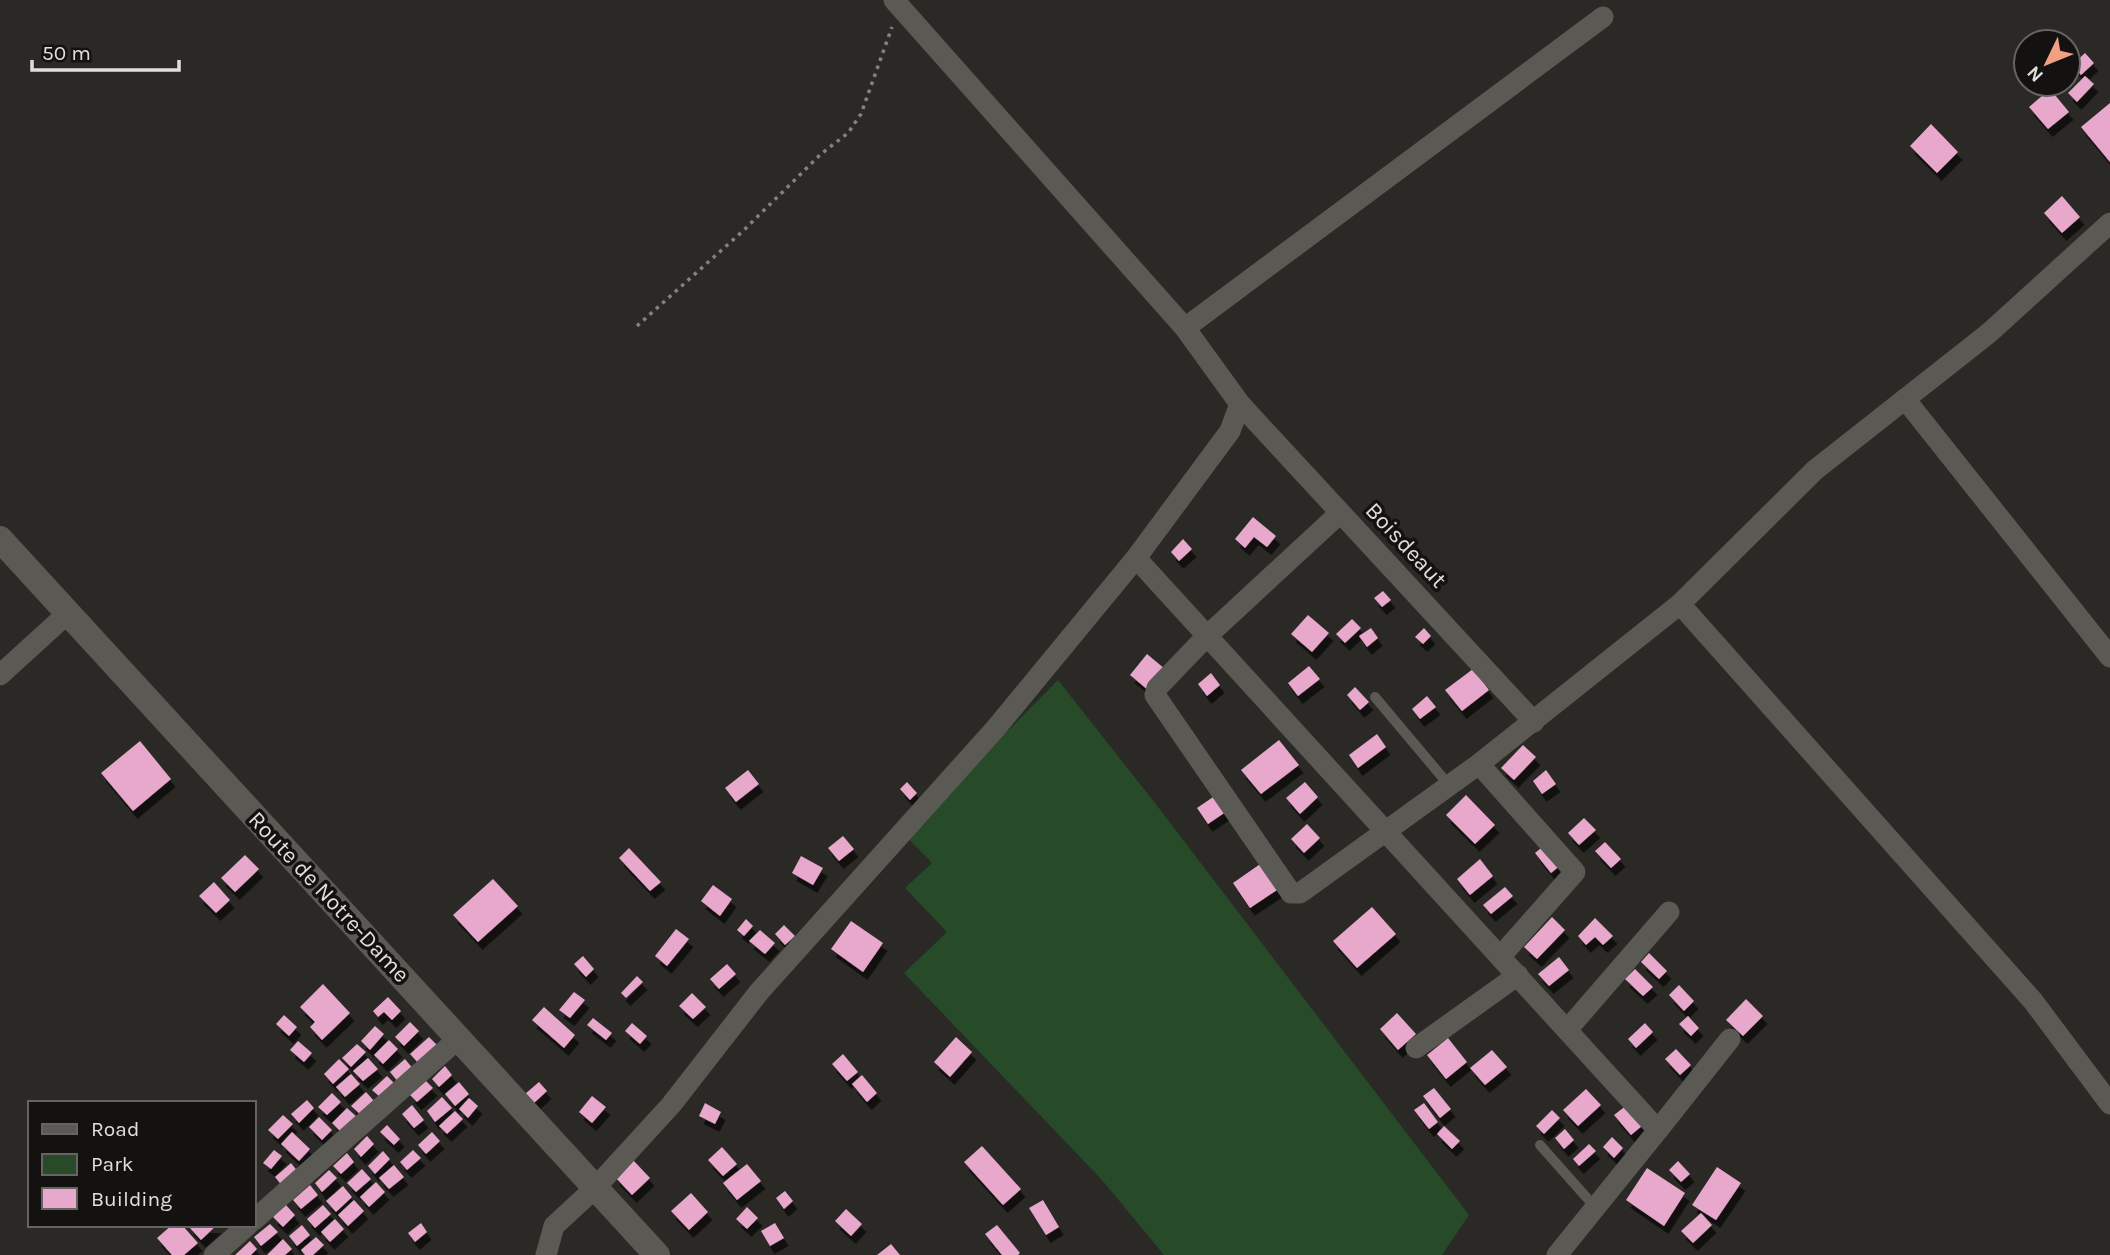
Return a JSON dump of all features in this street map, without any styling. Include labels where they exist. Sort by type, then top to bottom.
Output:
[{"type":"street","name":"Boisdeaut","points":[[897,3],[1185,328],[1240,404],[1534,722]]},
{"type":"street","points":[[1185,328],[1603,17]]},
{"type":"street","points":[[1340,513],[1206,637],[1157,688],[1155,695],[1291,893],[1300,893],[1479,764],[1680,604],[1815,470],[1989,333],[2110,223]]},
{"type":"street","points":[[1905,399],[2110,657]]},
{"type":"street","points":[[545,1255],[554,1226],[605,1177],[671,1105],[759,992],[996,728],[1136,558],[1230,431],[1240,404]]},
{"type":"street","name":"Route de Notre-Dame","points":[[0,539],[459,1038],[605,1177],[657,1255]]},
{"type":"street","points":[[1136,558],[1658,1130]]},
{"type":"street","points":[[1680,604],[2033,1001],[2110,1104]]},
{"type":"street","points":[[0,675],[68,614]]},
{"type":"street","points":[[1479,764],[1575,872],[1500,957]]},
{"type":"street","points":[[1567,1030],[1669,912]]},
{"type":"street","points":[[1416,1048],[1518,975]]},
{"type":"street","points":[[256,1218],[459,1038]]},
{"type":"street","points":[[1557,1255],[1730,1040]]},
{"type":"street","points":[[214,1255],[246,1227]]},
{"type":"lane","points":[[1375,697],[1448,785]]},
{"type":"lane","points":[[1540,1145],[1595,1207]]},
{"type":"path","points":[[637,326],[848,133],[861,114],[884,56],[897,3]]},
{"type":"green space","points":[[1058,680],[1469,1215],[1442,1255],[1164,1255],[1102,1180],[904,973],[947,932],[905,888],[932,863],[905,835]]},
{"type":"building","points":[[2085,53],[2094,63],[2082,74],[2082,56]]},
{"type":"building","points":[[2085,76],[2094,84],[2082,97],[2082,79]]},
{"type":"building","points":[[2040,98],[2057,98],[2069,112],[2048,129],[2029,107]]},
{"type":"building","points":[[2110,103],[2110,162],[2081,127]]},
{"type":"building","points":[[1931,124],[1958,152],[1937,173],[1910,146]]},
{"type":"building","points":[[2062,196],[2080,217],[2062,233],[2044,213]]},
{"type":"building","points":[[1253,517],[1276,536],[1267,547],[1254,537],[1245,548],[1235,539]]},
{"type":"building","points":[[1183,539],[1192,549],[1179,561],[1171,552]]},
{"type":"building","points":[[1383,591],[1391,600],[1382,607],[1374,598]]},
{"type":"building","points":[[1308,615],[1329,633],[1312,652],[1291,634]]},
{"type":"building","points":[[1352,619],[1361,628],[1345,643],[1336,634]]},
{"type":"building","points":[[1371,628],[1378,638],[1367,647],[1359,636]]},
{"type":"building","points":[[1424,628],[1431,636],[1423,644],[1415,637]]},
{"type":"building","points":[[1147,654],[1165,669],[1148,690],[1130,675]]},
{"type":"building","points":[[1309,666],[1320,679],[1298,696],[1288,683]]},
{"type":"building","points":[[1473,669],[1489,690],[1462,711],[1445,690]]},
{"type":"building","points":[[1211,673],[1220,685],[1207,696],[1198,684]]},
{"type":"building","points":[[1355,687],[1369,702],[1360,710],[1347,695]]},
{"type":"building","points":[[1427,696],[1436,707],[1420,719],[1412,709]]},
{"type":"building","points":[[1377,734],[1386,747],[1358,768],[1349,755]]},
{"type":"building","points":[[1279,740],[1299,765],[1261,794],[1241,770]]},
{"type":"building","points":[[140,741],[171,779],[133,811],[101,773]]},
{"type":"building","points":[[1523,745],[1536,757],[1514,780],[1501,768]]},
{"type":"building","points":[[748,770],[759,784],[736,802],[725,788]]},
{"type":"building","points":[[1546,770],[1556,784],[1542,794],[1533,781]]},
{"type":"building","points":[[907,782],[917,793],[910,800],[900,789]]},
{"type":"building","points":[[1305,782],[1318,797],[1300,814],[1286,798]]},
{"type":"building","points":[[1219,793],[1230,809],[1208,824],[1197,808]]},
{"type":"building","points":[[1466,795],[1495,825],[1475,844],[1446,815]]},
{"type":"building","points":[[1584,818],[1596,830],[1579,845],[1568,833]]},
{"type":"building","points":[[1307,824],[1320,838],[1304,853],[1291,839]]},
{"type":"building","points":[[843,836],[854,849],[839,861],[828,848]]},
{"type":"building","points":[[1605,842],[1621,859],[1611,868],[1595,851]]},
{"type":"building","points":[[1546,844],[1562,864],[1551,873],[1535,853]]},
{"type":"building","points":[[629,848],[661,882],[650,891],[619,858]]},
{"type":"building","points":[[245,855],[259,869],[235,892],[221,878]]},
{"type":"building","points":[[801,856],[823,868],[813,885],[792,873]]},
{"type":"building","points":[[1480,859],[1493,876],[1470,895],[1457,879]]},
{"type":"building","points":[[1263,862],[1280,888],[1250,908],[1233,883]]},
{"type":"building","points":[[493,879],[518,906],[478,942],[453,915]]},
{"type":"building","points":[[214,882],[230,900],[216,913],[199,896]]},
{"type":"building","points":[[713,885],[732,899],[720,916],[701,901]]},
{"type":"building","points":[[1505,887],[1513,896],[1491,914],[1483,905]]},
{"type":"building","points":[[1372,907],[1396,934],[1357,968],[1333,941]]},
{"type":"building","points":[[1552,917],[1565,930],[1537,959],[1524,947]]},
{"type":"building","points":[[1595,918],[1613,936],[1603,945],[1595,937],[1586,945],[1578,936]]},
{"type":"building","points":[[746,919],[753,926],[744,936],[737,930]]},
{"type":"building","points":[[851,921],[883,943],[863,972],[831,949]]},
{"type":"building","points":[[784,925],[795,936],[785,945],[775,934]]},
{"type":"building","points":[[676,929],[689,939],[667,966],[655,956]]},
{"type":"building","points":[[760,930],[775,943],[765,954],[749,941]]},
{"type":"building","points":[[1649,953],[1667,971],[1659,979],[1641,962]]},
{"type":"building","points":[[583,956],[594,969],[586,977],[574,964]]},
{"type":"building","points":[[1559,957],[1569,970],[1549,986],[1538,974]]},
{"type":"building","points":[[727,964],[736,974],[719,989],[710,979]]},
{"type":"building","points":[[1635,969],[1653,987],[1643,996],[1625,979]]},
{"type":"building","points":[[637,976],[643,982],[626,998],[621,993]]},
{"type":"building","points":[[323,984],[350,1013],[322,1040],[310,1027],[315,1022],[300,1007]]},
{"type":"building","points":[[1679,985],[1694,1001],[1684,1011],[1669,995]]},
{"type":"building","points":[[574,992],[585,1000],[570,1018],[559,1010]]},
{"type":"building","points":[[692,993],[706,1007],[693,1019],[679,1006]]},
{"type":"building","points":[[388,997],[401,1011],[392,1020],[384,1012],[378,1017],[373,1011]]},
{"type":"building","points":[[1746,999],[1763,1016],[1743,1036],[1726,1020]]},
{"type":"building","points":[[544,1007],[575,1035],[564,1048],[532,1020]]},
{"type":"building","points":[[1397,1013],[1416,1034],[1398,1050],[1380,1029]]},
{"type":"building","points":[[284,1015],[297,1027],[289,1036],[276,1024]]},
{"type":"building","points":[[1688,1016],[1699,1028],[1691,1036],[1679,1024]]},
{"type":"building","points":[[593,1018],[612,1033],[606,1040],[587,1025]]},
{"type":"building","points":[[410,1022],[419,1031],[404,1046],[395,1037]]},
{"type":"building","points":[[632,1023],[647,1036],[640,1044],[625,1031]]},
{"type":"building","points":[[1645,1023],[1653,1032],[1636,1048],[1628,1039]]},
{"type":"building","points":[[375,1026],[384,1034],[370,1050],[361,1041]]},
{"type":"building","points":[[429,1037],[439,1047],[420,1065],[410,1054]]},
{"type":"building","points":[[956,1037],[972,1052],[950,1077],[934,1062]]},
{"type":"building","points":[[1448,1038],[1467,1062],[1446,1079],[1427,1055]]},
{"type":"building","points":[[389,1040],[398,1049],[383,1064],[374,1055]]},
{"type":"building","points":[[298,1041],[312,1053],[304,1062],[290,1050]]},
{"type":"building","points":[[357,1044],[366,1052],[351,1067],[342,1058]]},
{"type":"building","points":[[1676,1049],[1691,1065],[1680,1075],[1665,1059]]},
{"type":"building","points":[[1492,1050],[1507,1067],[1485,1085],[1470,1068]]},
{"type":"building","points":[[843,1054],[858,1072],[847,1081],[832,1064]]},
{"type":"building","points":[[368,1058],[378,1069],[363,1081],[353,1071]]},
{"type":"building","points":[[339,1059],[349,1069],[333,1084],[324,1074]]},
{"type":"building","points":[[405,1059],[414,1070],[399,1083],[390,1072]]},
{"type":"building","points":[[445,1066],[452,1075],[439,1087],[432,1079]]},
{"type":"building","points":[[351,1074],[360,1084],[345,1097],[336,1087]]},
{"type":"building","points":[[862,1075],[877,1093],[867,1102],[852,1084]]},
{"type":"building","points":[[387,1076],[395,1084],[381,1098],[372,1090]]},
{"type":"building","points":[[426,1081],[433,1088],[417,1102],[410,1095]]},
{"type":"building","points":[[459,1082],[469,1094],[455,1106],[445,1094]]},
{"type":"building","points":[[539,1082],[547,1091],[534,1103],[525,1094]]},
{"type":"building","points":[[1434,1088],[1451,1109],[1440,1118],[1423,1096]]},
{"type":"building","points":[[1586,1089],[1601,1105],[1578,1126],[1563,1110]]},
{"type":"building","points":[[366,1092],[375,1102],[361,1115],[351,1106]]},
{"type":"building","points":[[332,1093],[341,1102],[327,1115],[318,1107]]},
{"type":"building","points":[[592,1096],[606,1107],[592,1123],[579,1112]]},
{"type":"building","points":[[442,1097],[452,1108],[435,1122],[427,1111]]},
{"type":"building","points":[[469,1098],[478,1106],[468,1118],[459,1109]]},
{"type":"building","points":[[307,1100],[314,1108],[299,1123],[291,1114]]},
{"type":"building","points":[[705,1103],[721,1112],[715,1124],[699,1116]]},
{"type":"building","points":[[1424,1103],[1438,1122],[1429,1129],[1414,1110]]},
{"type":"building","points":[[412,1105],[424,1120],[414,1128],[402,1114]]},
{"type":"building","points":[[1627,1105],[1643,1125],[1631,1135],[1614,1115]]},
{"type":"building","points":[[347,1108],[358,1118],[343,1134],[332,1123]]},
{"type":"building","points":[[1552,1110],[1560,1118],[1544,1134],[1536,1126]]},
{"type":"building","points":[[455,1111],[463,1119],[447,1134],[439,1126]]},
{"type":"building","points":[[283,1115],[293,1124],[278,1139],[268,1130]]},
{"type":"building","points":[[319,1117],[332,1130],[322,1140],[309,1127]]},
{"type":"building","points":[[387,1125],[400,1139],[394,1145],[380,1132]]},
{"type":"building","points":[[1444,1126],[1460,1141],[1452,1149],[1437,1134]]},
{"type":"building","points":[[1565,1129],[1574,1140],[1564,1149],[1555,1138]]},
{"type":"building","points":[[292,1132],[310,1149],[299,1161],[281,1144]]},
{"type":"building","points":[[432,1132],[440,1141],[426,1154],[418,1145]]},
{"type":"building","points":[[367,1136],[374,1144],[361,1157],[354,1149]]},
{"type":"building","points":[[1612,1137],[1623,1148],[1614,1158],[1603,1147]]},
{"type":"building","points":[[1589,1144],[1596,1151],[1579,1166],[1573,1159]]},
{"type":"building","points":[[982,1146],[1021,1189],[1003,1205],[964,1162]]},
{"type":"building","points":[[722,1147],[737,1164],[723,1176],[708,1160]]},
{"type":"building","points":[[274,1150],[282,1156],[271,1169],[263,1163]]},
{"type":"building","points":[[413,1150],[421,1158],[407,1170],[400,1162]]},
{"type":"building","points":[[383,1151],[390,1159],[375,1174],[368,1166]]},
{"type":"building","points":[[347,1153],[354,1162],[341,1174],[333,1166]]},
{"type":"building","points":[[633,1160],[650,1178],[632,1195],[615,1177]]},
{"type":"building","points":[[1678,1161],[1690,1174],[1681,1182],[1669,1170]]},
{"type":"building","points":[[291,1163],[299,1173],[283,1187],[275,1177]]},
{"type":"building","points":[[747,1164],[761,1181],[737,1200],[723,1183]]},
{"type":"building","points":[[394,1165],[404,1177],[389,1189],[379,1178]]},
{"type":"building","points":[[1717,1167],[1741,1183],[1716,1220],[1692,1205]]},
{"type":"building","points":[[1647,1168],[1685,1193],[1664,1226],[1626,1200]]},
{"type":"building","points":[[362,1169],[371,1179],[356,1192],[347,1183]]},
{"type":"building","points":[[329,1170],[337,1178],[322,1192],[315,1183]]},
{"type":"building","points":[[376,1182],[385,1192],[369,1207],[360,1197]]},
{"type":"building","points":[[310,1185],[318,1195],[301,1209],[293,1200]]},
{"type":"building","points":[[343,1186],[352,1197],[336,1212],[326,1201]]},
{"type":"building","points":[[785,1191],[793,1201],[784,1209],[776,1198]]},
{"type":"building","points":[[691,1193],[708,1212],[689,1230],[671,1211]]},
{"type":"building","points":[[354,1200],[364,1211],[348,1226],[338,1215]]},
{"type":"building","points":[[1043,1200],[1059,1227],[1046,1235],[1029,1208]]},
{"type":"building","points":[[285,1204],[295,1215],[283,1227],[273,1217]]},
{"type":"building","points":[[323,1205],[331,1214],[315,1228],[307,1219]]},
{"type":"building","points":[[747,1207],[758,1218],[747,1229],[736,1219]]},
{"type":"building","points":[[846,1209],[862,1224],[851,1236],[835,1221]]},
{"type":"building","points":[[1701,1213],[1712,1225],[1693,1243],[1681,1231]]},
{"type":"building","points":[[335,1219],[344,1229],[330,1242],[321,1232]]},
{"type":"building","points":[[421,1223],[427,1232],[415,1242],[408,1233]]},
{"type":"building","points":[[775,1223],[784,1238],[770,1246],[761,1231]]},
{"type":"building","points":[[270,1224],[278,1232],[261,1246],[254,1237]]},
{"type":"building","points":[[302,1225],[310,1235],[297,1246],[289,1236]]},
{"type":"building","points":[[997,1225],[1020,1253],[1018,1255],[1002,1255],[985,1234]]},
{"type":"building","points":[[170,1227],[184,1227],[198,1243],[184,1255],[172,1255],[157,1238]]},
{"type":"building","points":[[189,1227],[215,1227],[201,1240]]},
{"type":"building","points":[[316,1237],[324,1245],[313,1255],[305,1255],[301,1250]]},
{"type":"building","points":[[283,1239],[292,1249],[285,1255],[267,1255]]},
{"type":"building","points":[[250,1241],[257,1249],[251,1255],[235,1255]]},
{"type":"building","points":[[891,1244],[900,1255],[877,1255]]}]
